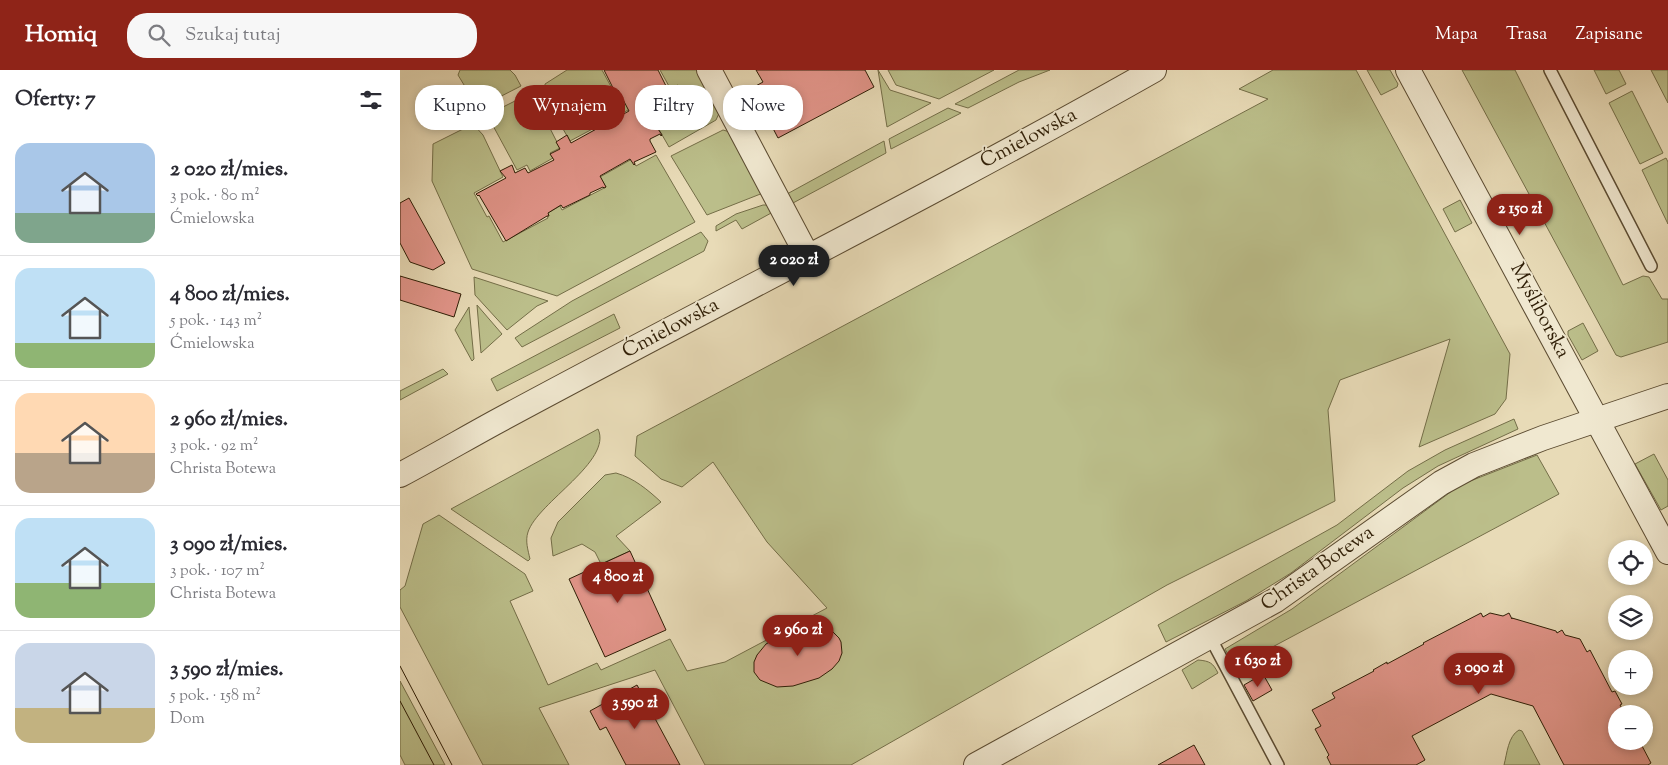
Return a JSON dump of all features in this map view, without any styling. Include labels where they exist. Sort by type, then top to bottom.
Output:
[{"type":"street","points":[[709,70],[808,257]]},
{"type":"street","name":"Ćmielowska","points":[[400,475],[1154,70]]},
{"type":"street","name":"Myśliborska","points":[[1408,70],[1668,552]]},
{"type":"street","name":"Christa Botewa","points":[[976,765],[1276,600],[1441,483],[1474,465],[1543,438],[1668,396]]},
{"type":"lane","points":[[1550,70],[1651,266]]},
{"type":"lane","points":[[1210,638],[1278,765]]},
{"type":"green space","points":[[460,70],[510,70],[520,85],[514,85],[514,90],[504,95],[504,85],[464,85],[458,75]]},
{"type":"green space","points":[[567,70],[602,70],[610,85],[545,85]]},
{"type":"green space","points":[[660,70],[698,70],[706,85],[678,85],[668,85]]},
{"type":"green space","points":[[878,70],[890,90],[931,103],[887,127]]},
{"type":"green space","points":[[888,70],[994,70],[939,99],[896,85]]},
{"type":"green space","points":[[1019,70],[1050,70],[1019,82],[968,108],[955,104]]},
{"type":"green space","points":[[1273,70],[1356,70],[1510,354],[1506,399],[1495,414],[1419,447],[1450,339],[1340,380],[1328,410],[1335,501],[1167,585],[851,765],[705,765],[655,670],[539,708],[569,765],[483,765],[400,607],[400,590],[405,586],[423,524],[439,515],[525,574],[533,591],[510,601],[548,685],[597,663],[601,670],[670,639],[687,671],[725,662],[827,608],[767,542],[713,462],[682,487],[661,479],[635,456],[637,436],[1268,99],[1239,89]]},
{"type":"green space","points":[[1367,70],[1390,70],[1398,84],[1397,87],[1381,95]]},
{"type":"green space","points":[[1462,70],[1515,70],[1623,285],[1643,276],[1649,277],[1662,299],[1668,299],[1668,342],[1621,357],[1616,355]]},
{"type":"green space","points":[[1594,70],[1619,70],[1626,84],[1606,94]]},
{"type":"green space","points":[[1651,70],[1668,70],[1668,103]]},
{"type":"green space","points":[[1632,91],[1663,153],[1640,164],[1609,103]]},
{"type":"green space","points":[[713,98],[720,111],[716,120],[713,122]]},
{"type":"green space","points":[[625,100],[630,109],[625,112]]},
{"type":"green space","points":[[514,102],[514,130],[551,130],[560,148],[550,153],[553,158],[530,171],[527,165],[517,170],[495,130],[504,130],[504,106]]},
{"type":"green space","points":[[948,108],[961,113],[891,149],[889,139]]},
{"type":"green space","points":[[461,130],[478,130],[483,135],[503,177],[474,193],[503,242],[548,218],[546,214],[560,206],[562,210],[606,187],[600,177],[632,159],[636,166],[656,155],[695,222],[557,296],[472,269],[432,181],[433,144]]},
{"type":"green space","points":[[564,130],[591,130],[570,141]]},
{"type":"green space","points":[[659,130],[699,130],[669,147]]},
{"type":"green space","points":[[723,130],[730,132],[763,193],[707,215],[671,156]]},
{"type":"green space","points":[[884,141],[886,153],[793,203],[787,194]]},
{"type":"green space","points":[[1666,158],[1668,162],[1668,224],[1642,170]]},
{"type":"green space","points":[[1460,200],[1472,223],[1455,232],[1443,209]]},
{"type":"green space","points":[[763,205],[769,205],[773,212],[742,229],[736,220],[716,231],[716,226],[736,214]]},
{"type":"green space","points":[[701,232],[708,241],[704,251],[522,347],[515,338],[572,301]]},
{"type":"green space","points":[[474,277],[548,301],[537,306],[507,330],[475,295]]},
{"type":"green space","points":[[477,305],[502,334],[481,353]]},
{"type":"green space","points":[[469,307],[474,359],[472,361],[455,330]]},
{"type":"green space","points":[[614,314],[620,328],[497,391],[491,379]]},
{"type":"green space","points":[[1583,323],[1598,351],[1582,360],[1568,335],[1568,331]]},
{"type":"green space","points":[[443,369],[448,374],[400,400],[400,391]]},
{"type":"green space","points":[[1514,419],[1518,429],[1438,466],[1403,488],[1291,573],[1246,601],[1166,642],[1158,625],[1337,525],[1408,471],[1445,450]]},
{"type":"green space","points":[[598,429],[600,441],[595,454],[585,468],[534,520],[527,535],[530,559],[528,561],[451,509]]},
{"type":"green space","points":[[1654,454],[1668,480],[1668,506],[1661,510],[1635,464]]},
{"type":"green space","points":[[1537,455],[1559,494],[1235,667],[1225,649],[1292,609],[1460,485]]},
{"type":"green space","points":[[616,473],[635,481],[661,502],[616,536],[630,551],[601,564],[595,552],[582,544],[553,556],[551,538],[558,522],[605,475]]},
{"type":"green space","points":[[1198,660],[1211,663],[1218,673],[1192,689],[1182,670]]},
{"type":"green space","points":[[400,681],[445,765],[405,765],[400,755]]},
{"type":"green space","points":[[1519,730],[1522,731],[1540,765],[1504,765],[1512,736]]},
{"type":"building","points":[[604,70],[658,70],[666,85],[635,85],[635,130],[659,130],[662,135],[660,134],[650,139],[656,152],[634,162],[634,165],[630,159],[600,176],[606,187],[590,193],[590,195],[563,208],[561,205],[548,213],[549,216],[506,241],[479,195],[476,194],[506,178],[500,171],[512,165],[515,173],[525,168],[528,173],[554,160],[550,154],[560,149],[556,142],[567,135],[571,143],[595,130],[625,130],[625,113],[629,111],[625,103],[625,85],[612,85]]},
{"type":"building","points":[[756,70],[865,70],[874,87],[803,125],[803,85],[758,85],[763,82]]},
{"type":"building","points":[[774,130],[793,130],[778,138]]},
{"type":"building","points":[[409,198],[445,263],[433,270],[410,262],[400,243],[400,203]]},
{"type":"building","points":[[400,276],[461,294],[454,317],[400,300]]},
{"type":"building","points":[[630,551],[666,630],[605,657],[569,579]]},
{"type":"building","points":[[1481,613],[1483,617],[1490,613],[1503,616],[1509,613],[1512,619],[1556,631],[1557,633],[1562,630],[1565,635],[1580,639],[1587,652],[1590,650],[1608,684],[1608,695],[1617,695],[1622,704],[1608,705],[1608,750],[1644,750],[1651,763],[1648,765],[1564,765],[1533,706],[1491,694],[1412,736],[1425,760],[1416,765],[1331,765],[1327,757],[1329,755],[1315,729],[1321,726],[1312,710],[1335,698],[1332,693]]},
{"type":"building","points":[[821,628],[833,632],[839,638],[842,653],[839,661],[832,669],[819,678],[793,686],[777,687],[760,680],[754,672],[754,662],[766,644],[788,632]]},
{"type":"building","points":[[1263,674],[1272,690],[1253,701],[1244,685]]},
{"type":"building","points":[[637,685],[680,765],[626,765],[606,727],[600,730],[590,711]]},
{"type":"building","points":[[1194,745],[1205,765],[1158,765]]},
{"type":"tram line","points":[[400,666],[452,765]]},
{"type":"tram line","points":[[400,701],[434,765]]}]
